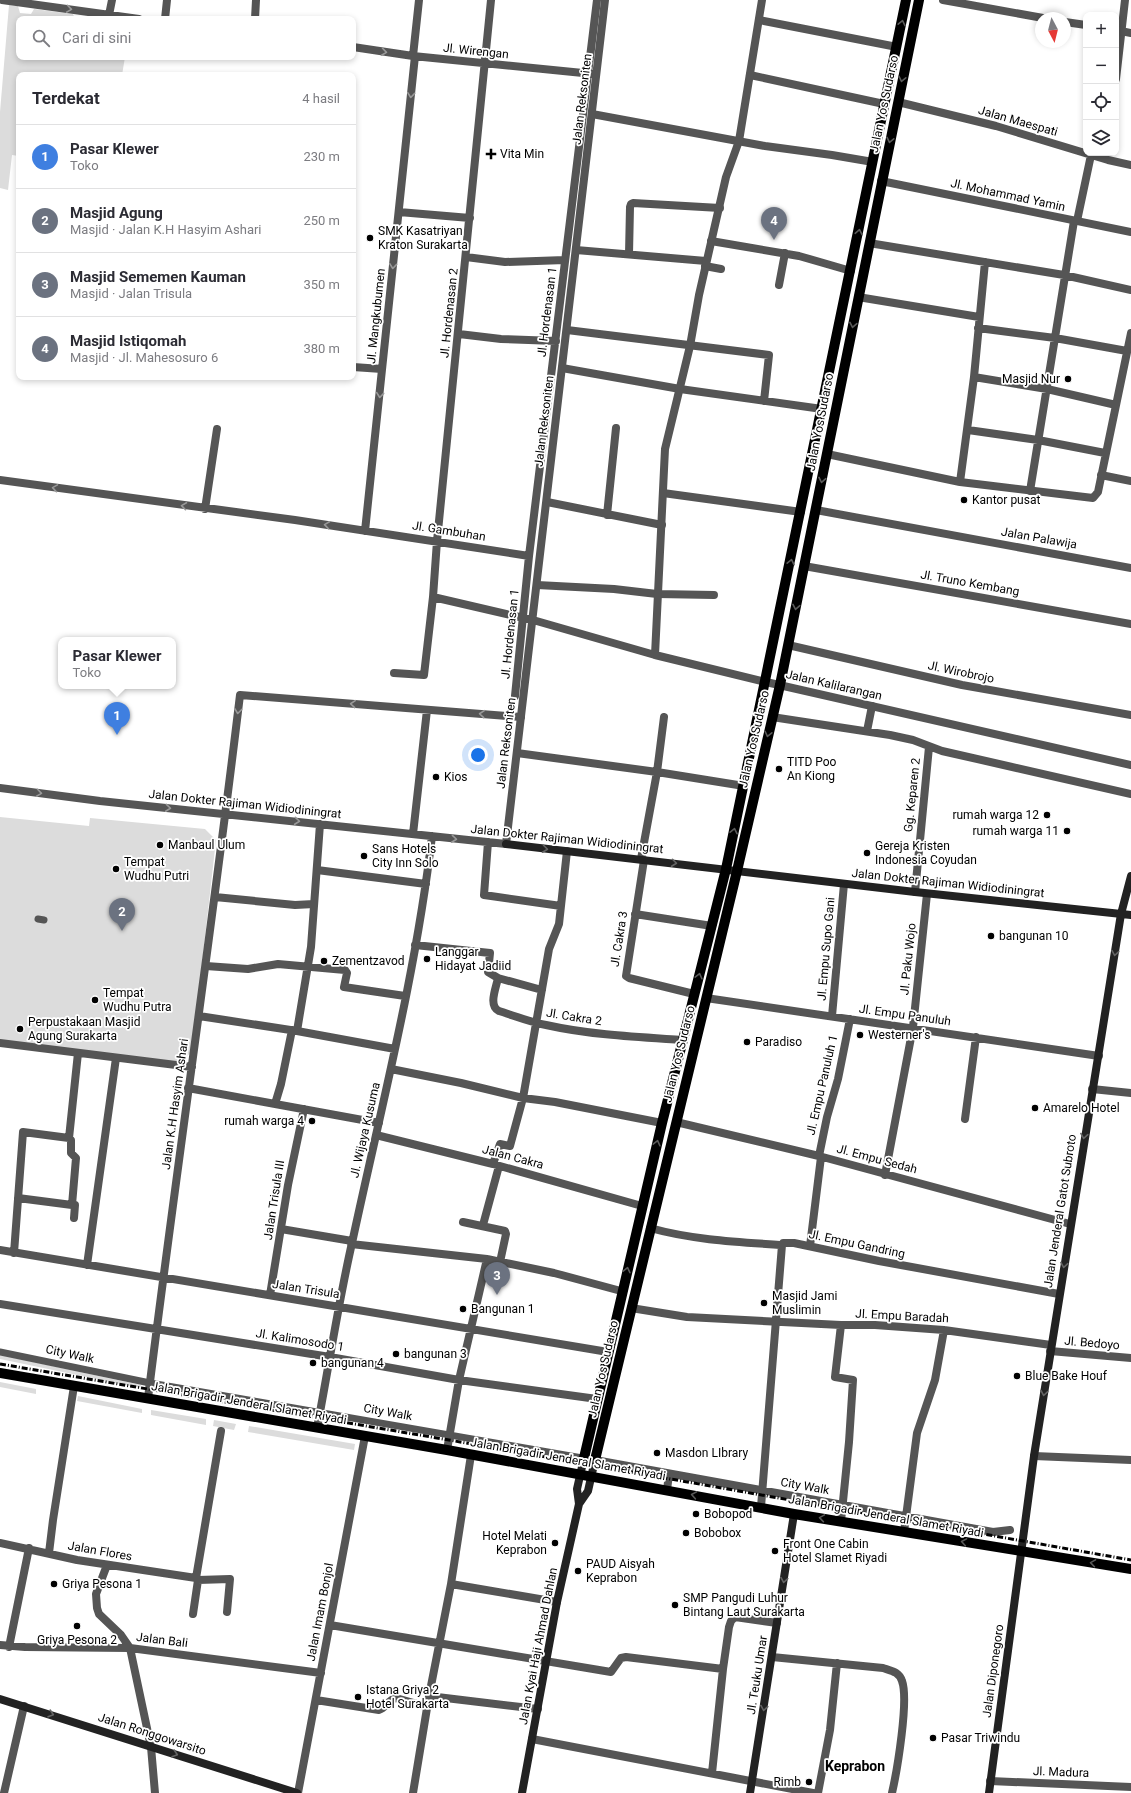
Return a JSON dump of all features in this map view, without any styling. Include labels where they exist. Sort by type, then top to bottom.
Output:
[{"type":"main road","name":"Jalan Yos Sudarso","points":[[579,1475],[621,1291],[682,1040],[726,869],[766,682],[906,0]]},
{"type":"main road","name":"Jalan Yos Sudarso","points":[[591,1478],[737,871],[780,685],[881,181],[919,0]]},
{"type":"main road","points":[[869,178],[881,181]]},
{"type":"main road","name":"Jalan Dokter Rajiman Widiodiningrat","points":[[506,844],[927,894],[1131,915]]},
{"type":"main road","name":"Jalan Jenderal Gatot Subroto","points":[[1021,1552],[1034,1456],[1070,1224],[1092,1089],[1099,1056],[1121,914],[1131,876]]},
{"type":"main road","points":[[662,1123],[676,1124]]},
{"type":"main road","name":"Jalan Brigadir Jenderal Slamet Riyadi","points":[[0,1373],[447,1450],[591,1478],[667,1490],[794,1514],[1131,1569]]},
{"type":"main road","name":"Jalan Kyai Haji Ahmad Dahlan","points":[[522,1793],[557,1602],[579,1504],[577,1489],[579,1475]]},
{"type":"main road","name":"Jalan Kyai Haji Ahmad Dahlan","points":[[579,1504],[588,1491],[591,1478]]},
{"type":"main road","name":"Jl. Teuku Umar","points":[[750,1793],[794,1514]]},
{"type":"main road","name":"Jalan Diponegoro","points":[[989,1793],[1021,1552]]},
{"type":"main road","name":"Jalan Ronggowarsito","points":[[0,1700],[24,1706],[297,1793]]},
{"type":"street","points":[[2,0],[116,16]]},
{"type":"street","points":[[109,15],[112,0]]},
{"type":"street","points":[[165,16],[167,0]]},
{"type":"street","points":[[255,16],[256,0]]},
{"type":"street","name":"Jl. Mangkubumen","points":[[365,531],[420,0]]},
{"type":"street","name":"Jl. Hordenasan 2","points":[[394,674],[424,675],[433,597],[437,541],[459,334],[491,0]]},
{"type":"street","points":[[592,74],[597,0]]},
{"type":"street","name":"Jalan Reksoniten","points":[[506,844],[592,114],[592,74],[605,0]]},
{"type":"street","points":[[655,655],[665,449],[690,346],[706,263],[726,177],[739,141],[762,0]]},
{"type":"street","points":[[943,0],[1035,17]]},
{"type":"street","points":[[1125,0],[1119,31],[1131,33]]},
{"type":"street","points":[[759,20],[896,47]]},
{"type":"street","points":[[1071,23],[1083,25]]},
{"type":"street","name":"Jl. Wirengan","points":[[356,47],[485,64],[592,74]]},
{"type":"street","name":"Jl. Hordenasan 1","points":[[516,696],[529,556],[565,260],[592,74]]},
{"type":"street","points":[[750,75],[884,104]]},
{"type":"street","name":"Jalan Maespati","points":[[898,102],[996,126],[1083,153]]},
{"type":"street","points":[[592,114],[790,150],[873,162]]},
{"type":"street","points":[[1030,492],[1064,275],[1091,156]]},
{"type":"street","name":"Jalan Maespati","points":[[1108,156],[1131,165]]},
{"type":"street","name":"Jl. Mohammad Yamin","points":[[881,181],[1131,232]]},
{"type":"street","points":[[629,254],[631,204],[667,204],[720,208]]},
{"type":"street","points":[[399,212],[470,218]]},
{"type":"street","points":[[711,241],[785,253],[851,271]]},
{"type":"street","points":[[869,243],[1064,275],[1131,290]]},
{"type":"street","points":[[576,250],[629,254],[706,263],[721,269]]},
{"type":"street","points":[[779,285],[785,253]]},
{"type":"street","points":[[466,257],[505,262],[565,260]]},
{"type":"street","points":[[960,482],[974,378],[985,262]]},
{"type":"street","points":[[858,297],[979,317]]},
{"type":"street","points":[[978,328],[1055,338],[1127,351]]},
{"type":"street","points":[[567,330],[769,355],[764,401]]},
{"type":"street","points":[[459,334],[501,339],[556,341]]},
{"type":"street","points":[[827,454],[960,482],[1030,492],[1093,498],[1098,492],[1131,334]]},
{"type":"street","points":[[356,367],[382,369]]},
{"type":"street","points":[[562,368],[680,389],[822,409]]},
{"type":"street","points":[[1122,376],[1131,378]]},
{"type":"street","points":[[974,378],[1047,389],[1116,404]]},
{"type":"street","points":[[607,515],[616,428]]},
{"type":"street","points":[[205,509],[217,429]]},
{"type":"street","points":[[968,430],[1038,440],[1105,453]]},
{"type":"street","points":[[1101,475],[1131,481]]},
{"type":"street","name":"Jl. Gambuhan","points":[[0,480],[437,541],[529,556]]},
{"type":"street","points":[[663,494],[801,512]]},
{"type":"street","points":[[547,502],[662,525]]},
{"type":"street","name":"Jalan Palawija","points":[[816,510],[1131,568]]},
{"type":"street","name":"Jl. Truno Kembang","points":[[804,566],[1131,624]]},
{"type":"street","points":[[537,585],[614,589],[657,594],[714,595]]},
{"type":"street","name":"Jalan Kalilarangan","points":[[433,597],[533,620],[655,655],[766,682],[1131,765]]},
{"type":"street","name":"Jl. Wirobrojo","points":[[788,645],[962,685],[1131,715]]},
{"type":"street","name":"Jalan K.H Hasyim Ashari","points":[[148,1398],[188,1088],[206,966],[240,695],[427,710]]},
{"type":"street","points":[[867,731],[872,706]]},
{"type":"street","points":[[413,834],[427,710],[521,717]]},
{"type":"street","name":"Jl. Cakra 3","points":[[664,717],[626,976],[694,994]]},
{"type":"street","points":[[772,717],[867,731],[913,740],[929,747],[1131,794]]},
{"type":"street","name":"Gg. Keparen 2","points":[[915,892],[929,747]]},
{"type":"street","points":[[517,753],[657,772],[744,786]]},
{"type":"street","name":"Jalan Dokter Rajiman Widiodiningrat","points":[[0,788],[100,801],[226,813],[506,844]]},
{"type":"street","points":[[275,1104],[282,1084],[295,1031],[311,947],[320,824]]},
{"type":"street","name":"Jl. Wijaya Kusuma","points":[[317,1428],[352,1242],[395,1049],[426,884],[432,836]]},
{"type":"street","points":[[488,842],[484,895],[561,906]]},
{"type":"street","points":[[483,1225],[500,1144],[510,1146],[523,1098],[549,949],[559,924],[566,851]]},
{"type":"street","points":[[316,870],[426,884]]},
{"type":"street","name":"Jl. Empu Supo Gani","points":[[832,1016],[844,884]]},
{"type":"street","name":"Jl. Paku Wojo","points":[[885,1175],[913,1028],[927,894]]},
{"type":"street","points":[[215,897],[295,905],[314,904]]},
{"type":"street","points":[[635,914],[712,926]]},
{"type":"street","points":[[415,945],[490,953],[488,972],[498,978],[542,990]]},
{"type":"street","points":[[206,966],[248,969],[278,964],[346,971],[344,991],[405,996]]},
{"type":"street","name":"Jl. Cakra 2","points":[[498,978],[493,1003],[496,1010],[537,1023],[605,1034],[682,1040]]},
{"type":"street","name":"Jl. Empu Panuluh","points":[[706,998],[1099,1056]]},
{"type":"street","points":[[199,1016],[395,1049]]},
{"type":"street","name":"Jl. Empu Panuluh 1","points":[[810,1246],[820,1157],[827,1117],[838,1079],[850,1019]]},
{"type":"street","points":[[965,1119],[976,1037]]},
{"type":"street","points":[[0,1043],[192,1067]]},
{"type":"street","points":[[72,1205],[76,1158],[71,1153],[71,1140],[69,1138],[78,1053]]},
{"type":"street","points":[[87,1265],[116,1058]]},
{"type":"street","points":[[391,1069],[461,1083],[523,1098],[662,1123]]},
{"type":"street","points":[[188,1088],[379,1123]]},
{"type":"street","points":[[1092,1089],[1131,1093]]},
{"type":"street","name":"Jalan Trisula III","points":[[270,1295],[289,1178],[304,1109]]},
{"type":"street","name":"Jl. Empu Sedah","points":[[676,1124],[820,1157],[1070,1224]]},
{"type":"street","points":[[14,1253],[22,1132],[69,1138]]},
{"type":"street","name":"Jalan Cakra","points":[[376,1135],[496,1165],[642,1206]]},
{"type":"street","points":[[18,1198],[75,1205],[74,1218]]},
{"type":"street","points":[[463,1222],[483,1225],[506,1233],[500,1262]]},
{"type":"street","name":"Jl. Empu Gandring","points":[[650,1228],[675,1234],[705,1238],[782,1245],[782,1243],[789,1243],[810,1246],[887,1263],[1059,1294]]},
{"type":"street","points":[[281,1229],[352,1242],[487,1259],[554,1273],[621,1291]]},
{"type":"street","points":[[761,1507],[782,1245]]},
{"type":"street","name":"Jalan Trisula","points":[[0,1250],[608,1352]]},
{"type":"street","points":[[447,1450],[459,1380],[487,1259]]},
{"type":"street","name":"Jl. Kalimosodo 1","points":[[0,1304],[330,1357],[459,1380],[597,1399]]},
{"type":"street","name":"Jl. Empu Baradah","points":[[631,1308],[686,1317],[841,1325],[875,1325],[944,1330],[1051,1348]]},
{"type":"street","points":[[840,1521],[853,1380],[835,1377],[841,1325]]},
{"type":"street","points":[[904,1532],[917,1433],[937,1374],[944,1330]]},
{"type":"street","name":"Jl. Bedoyo","points":[[1051,1348],[1131,1358]]},
{"type":"street","name":"City Walk","points":[[0,1352],[150,1383],[584,1458],[993,1532],[1010,1530]]},
{"type":"street","points":[[49,1553],[52,1520],[74,1386]]},
{"type":"street","points":[[193,1614],[197,1579],[221,1431]]},
{"type":"street","name":"Jalan Imam Bonjol","points":[[297,1793],[316,1700],[365,1436]]},
{"type":"street","points":[[413,1793],[429,1696],[451,1584],[471,1455]]},
{"type":"street","points":[[1034,1456],[1131,1458]]},
{"type":"street","points":[[667,1490],[669,1474]]},
{"type":"street","name":"Jalan Flores","points":[[0,1543],[107,1565],[197,1579],[230,1579],[227,1612]]},
{"type":"street","points":[[9,1647],[29,1548]]},
{"type":"street","points":[[107,1565],[96,1594],[97,1608],[99,1614],[121,1635],[130,1648],[150,1747],[155,1793]]},
{"type":"street","points":[[451,1584],[557,1602]]},
{"type":"street","points":[[712,1773],[723,1669],[731,1621],[735,1617],[777,1622]]},
{"type":"street","points":[[330,1625],[611,1672],[621,1658],[626,1657],[723,1669]]},
{"type":"street","name":"Jalan Bali","points":[[0,1645],[9,1647],[130,1648],[321,1673]]},
{"type":"street","points":[[772,1657],[883,1668],[897,1673],[902,1682],[904,1695],[903,1718],[892,1793]]},
{"type":"street","points":[[818,1793],[830,1730],[837,1663]]},
{"type":"street","points":[[429,1696],[538,1709]]},
{"type":"street","points":[[316,1700],[379,1710],[384,1708],[391,1700],[396,1698],[428,1707]]},
{"type":"street","points":[[4,1793],[24,1706]]},
{"type":"street","points":[[532,1740],[752,1780],[813,1793]]},
{"type":"street","name":"Jl. Madura","points":[[990,1781],[1131,1787]]},
{"type":"shaded area","points":[[9,5],[18,6],[20,13],[31,14],[34,9],[73,14],[74,16],[16,16],[16,60],[124,60],[122,72],[16,72],[16,156],[12,155],[8,190],[0,188],[0,112]]},
{"type":"shaded area","points":[[0,817],[89,826],[90,818],[205,829],[216,840],[192,1052],[176,1064],[0,1040]]},
{"type":"shaded area","points":[[0,1355],[141,1385],[140,1388],[0,1359]]},
{"type":"shaded area","points":[[0,1382],[36,1389],[36,1394],[0,1387]]},
{"type":"shaded area","points":[[78,1396],[142,1409],[142,1413],[77,1401]]},
{"type":"shaded area","points":[[151,1410],[206,1419],[206,1425],[151,1415]]},
{"type":"shaded area","points":[[214,1420],[236,1424],[234,1430],[213,1426]]},
{"type":"shaded area","points":[[249,1426],[355,1444],[354,1450],[248,1432]]},
{"type":"railway","points":[[0,1364],[449,1440],[1131,1560]]},
{"type":"place","name":"Vita Min","points":[[491,154]]},
{"type":"place","name":"SMK Kasatriyan Kraton Surakarta","points":[[370,238]]},
{"type":"place","name":"Masjid Istiqomah","points":[[774,240]]},
{"type":"place","name":"Masjid Nur","points":[[1068,379]]},
{"type":"place","name":"Kantor pusat","points":[[964,500]]},
{"type":"place","name":"Pasar Klewer","points":[[117,735]]},
{"type":"place","name":"TITD Poo An Kiong","points":[[779,769]]},
{"type":"place","name":"Kios","points":[[436,777]]},
{"type":"place","name":"rumah warga 12","points":[[1047,815]]},
{"type":"place","name":"rumah warga 11","points":[[1067,831]]},
{"type":"place","name":"Manbaul Ulum","points":[[160,845]]},
{"type":"place","name":"Gereja Kristen Indonesia Coyudan","points":[[867,853]]},
{"type":"place","name":"Sans Hotels City Inn Solo","points":[[364,856]]},
{"type":"place","name":"Tempat Wudhu Putri","points":[[116,869]]},
{"type":"place","name":"Masjid Agung","points":[[122,931]]},
{"type":"place","name":"bangunan 10","points":[[991,936]]},
{"type":"place","name":"Langgar Hidayat Jadiid","points":[[427,959]]},
{"type":"place","name":"Zementzavod","points":[[324,961]]},
{"type":"place","name":"Tempat Wudhu Putra","points":[[95,1000]]},
{"type":"place","name":"Perpustakaan Masjid Agung Surakarta","points":[[20,1029]]},
{"type":"place","name":"Westerner's","points":[[860,1035]]},
{"type":"place","name":"Paradiso","points":[[747,1042]]},
{"type":"place","name":"Amarelo Hotel","points":[[1035,1108]]},
{"type":"place","name":"rumah warga 4","points":[[312,1121]]},
{"type":"place","name":"Masjid Sememen Kauman","points":[[497,1295]]},
{"type":"place","name":"Masjid Jami Muslimin","points":[[764,1303]]},
{"type":"place","name":"Bangunan 1","points":[[463,1309]]},
{"type":"place","name":"bangunan 3","points":[[396,1354]]},
{"type":"place","name":"bangunan 4","points":[[313,1363]]},
{"type":"place","name":"Blue Bake Houf","points":[[1017,1376]]},
{"type":"place","name":"Masdon LIbrary","points":[[657,1453]]},
{"type":"place","name":"Bobopod","points":[[696,1514]]},
{"type":"place","name":"Bobobox","points":[[686,1533]]},
{"type":"place","name":"Hotel Melati Keprabon","points":[[555,1543]]},
{"type":"place","name":"Front One Cabin Hotel Slamet Riyadi","points":[[775,1551]]},
{"type":"place","name":"PAUD Aisyah Keprabon","points":[[578,1571]]},
{"type":"place","name":"Griya Pesona 1","points":[[54,1584]]},
{"type":"place","name":"SMP Pangudi Luhur Bintang Laut Surakarta","points":[[675,1605]]},
{"type":"place","name":"Griya Pesona 2","points":[[77,1626]]},
{"type":"place","name":"Istana Griya 2 Hotel Surakarta","points":[[358,1697]]},
{"type":"place","name":"Pasar Triwindu","points":[[933,1738]]},
{"type":"place","name":"Rimb","points":[[809,1782]]},
{"type":"district","name":"Keprabon","points":[[855,1766]]}]
